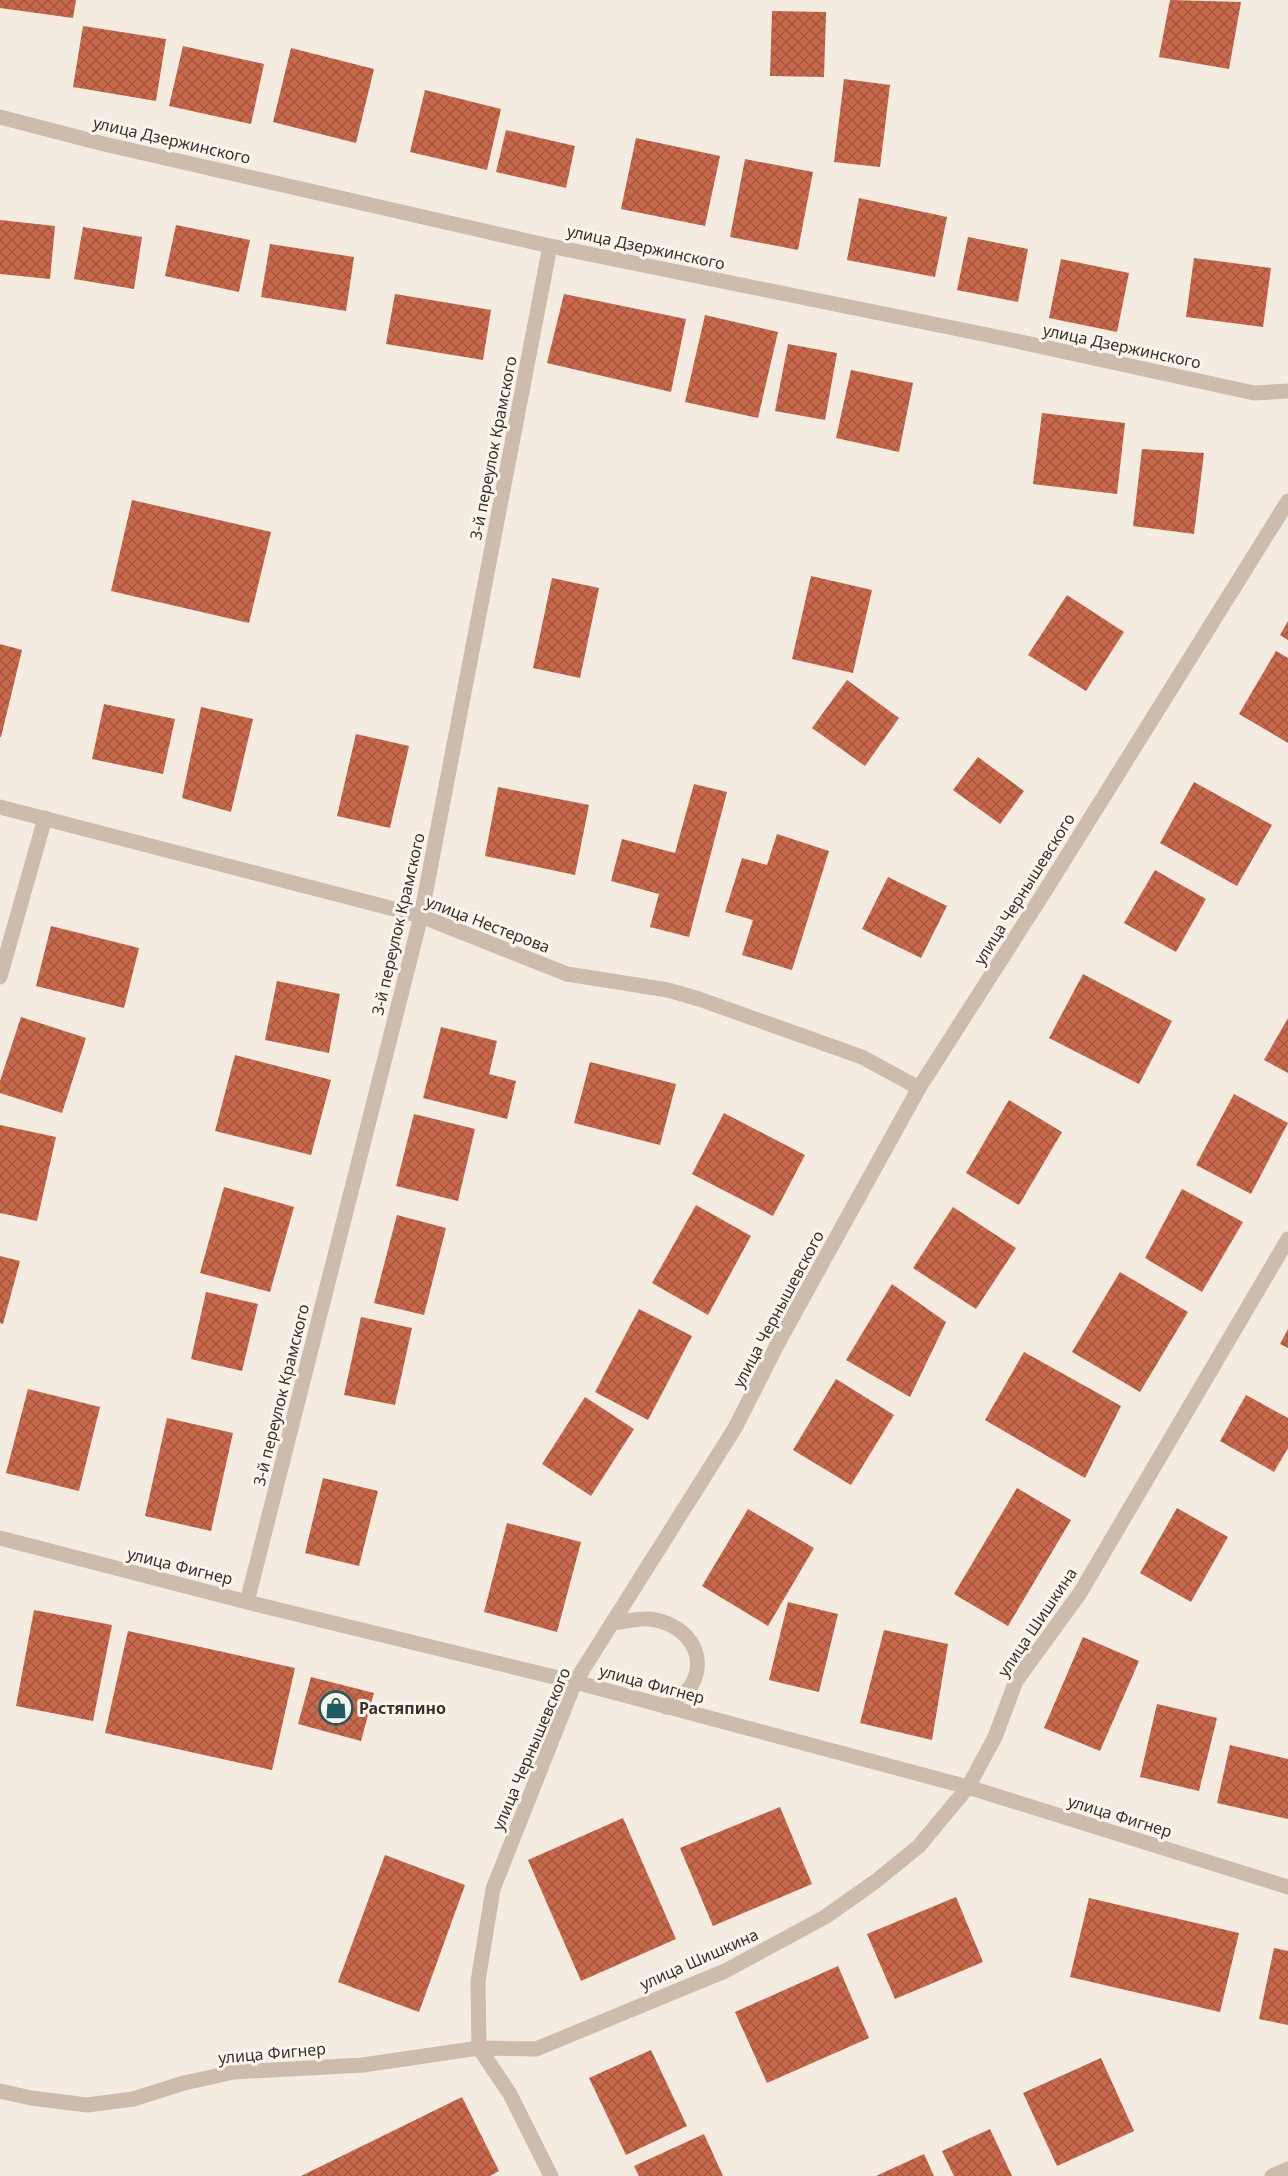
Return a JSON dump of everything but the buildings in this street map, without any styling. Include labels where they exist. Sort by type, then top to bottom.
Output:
[{"type":"street","name":"улица Дзержинского","points":[[0,117],[104,144],[550,246],[1007,339],[1254,393],[1288,391]]},
{"type":"street","name":"3-й переулок Крамского","points":[[248,1602],[421,916],[550,246]]},
{"type":"street","name":"улица Чернышевского","points":[[479,2048],[478,1981],[493,1889],[575,1682],[735,1428],[778,1343],[919,1088],[1045,891],[1288,501]]},
{"type":"street","name":"улица Нестерова","points":[[0,807],[421,916],[567,974],[668,990],[699,999],[862,1057],[919,1088]]},
{"type":"street","points":[[0,977],[45,818]]},
{"type":"street","name":"улица Шишкина","points":[[479,2048],[536,2049],[725,1971],[825,1917],[876,1881],[919,1846],[968,1787],[994,1737],[1016,1681],[1080,1593],[1288,1239]]},
{"type":"street","name":"улица Фигнер","points":[[0,1538],[248,1602],[575,1682],[968,1787],[1288,1887]]},
{"type":"street","points":[[612,1623],[649,1619],[676,1626],[695,1647],[698,1668],[690,1688],[666,1707]]},
{"type":"street","points":[[479,2048],[510,2094],[551,2176]]},
{"type":"street","name":"улица Фигнер","points":[[0,2091],[31,2098],[87,2105],[133,2099],[184,2083],[234,2072],[363,2065],[479,2048]]},
{"type":"street","points":[[1272,2176],[1288,2169]]},
{"type":"place","name":"Растяпино","points":[[336,1708]]}]
